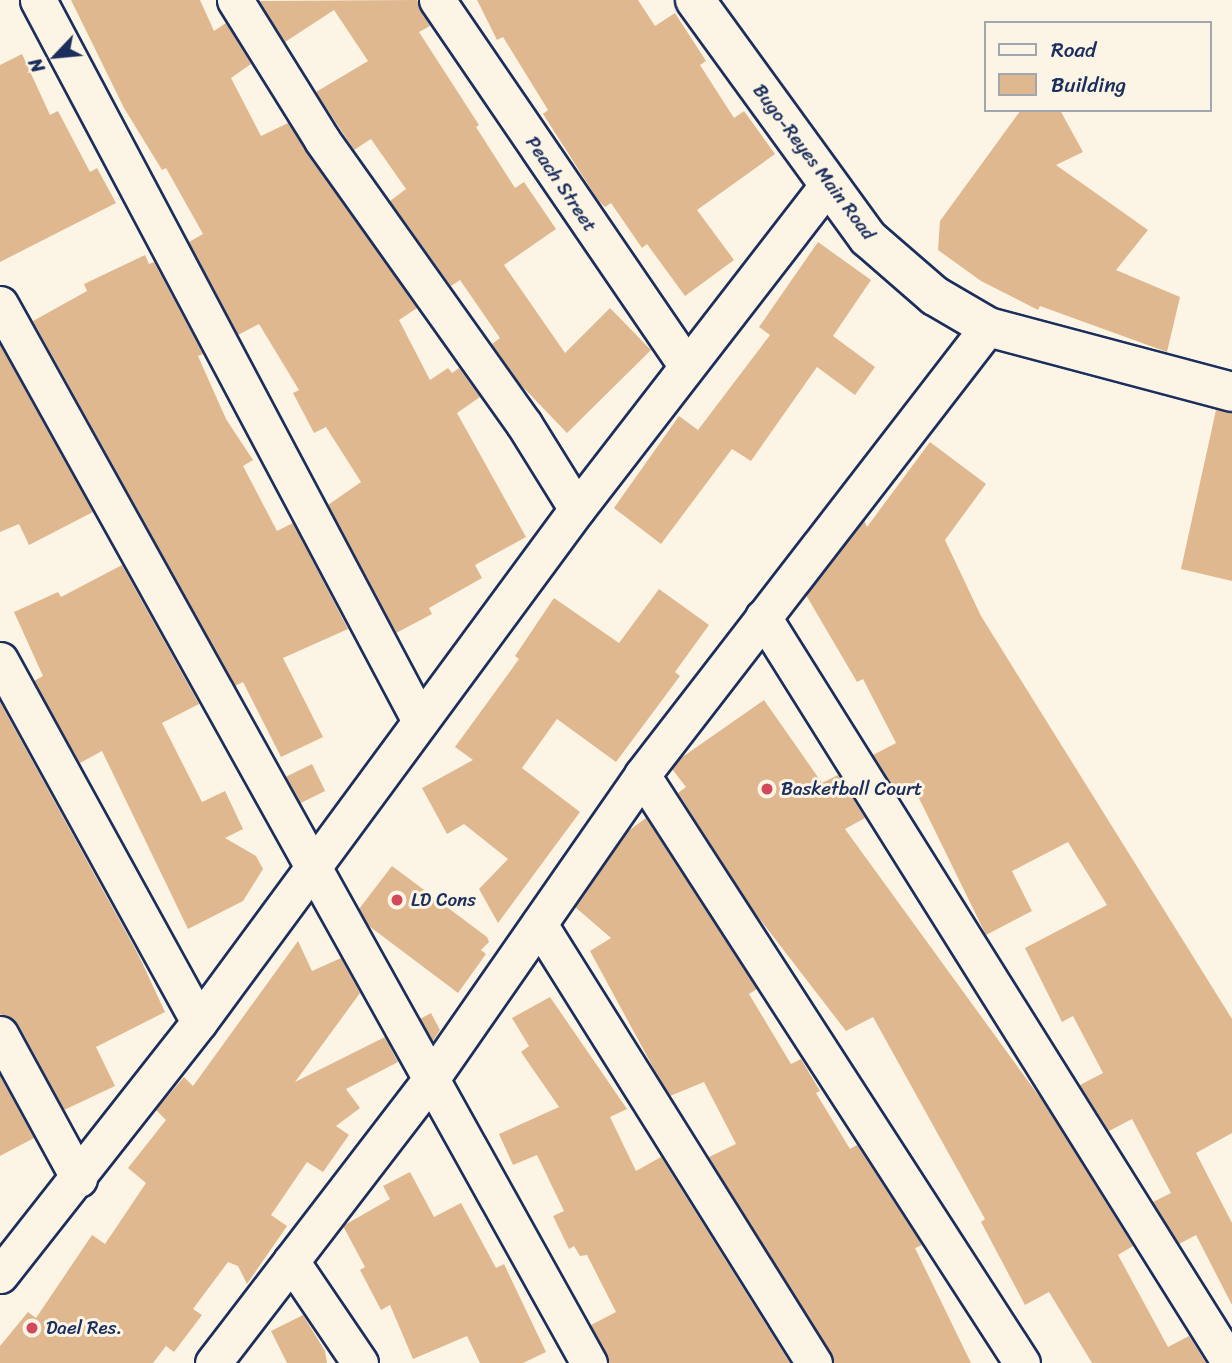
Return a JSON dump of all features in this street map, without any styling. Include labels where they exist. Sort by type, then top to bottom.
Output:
[{"type":"street","points":[[38,0],[420,721]]},
{"type":"street","points":[[235,0],[322,140],[524,424],[577,509]]},
{"type":"street","name":"Peach Street","points":[[437,0],[687,366]]},
{"type":"street","name":"Bugo-Reyes Main Road","points":[[695,0],[827,186],[868,238],[935,296],[988,327],[1232,392]]},
{"type":"street","points":[[0,1275],[79,1179],[199,1022],[577,509],[827,186]]},
{"type":"street","points":[[0,304],[589,1363]]},
{"type":"street","points":[[213,1363],[431,1079],[642,775],[988,327]]},
{"type":"street","points":[[763,617],[1230,1363]]},
{"type":"street","points":[[0,660],[199,1022]]},
{"type":"street","points":[[642,775],[1022,1363]]},
{"type":"street","points":[[539,924],[814,1363]]},
{"type":"street","points":[[0,1034],[79,1179]]},
{"type":"street","points":[[291,1261],[360,1363]]},
{"type":"building","points":[[71,0],[200,0],[214,31],[226,23],[251,64],[231,78],[261,136],[288,123],[417,308],[399,320],[430,380],[448,368],[452,373],[459,368],[480,397],[457,413],[526,537],[475,565],[482,578],[429,608],[432,614],[396,633],[328,505],[361,482],[326,427],[314,433],[293,393],[299,390],[259,324],[238,335],[189,242],[203,234],[166,168],[162,170],[124,108]]},
{"type":"building","points":[[417,0],[430,26],[419,32],[479,125],[476,127],[515,188],[524,182],[556,229],[504,265],[565,353],[610,308],[651,350],[567,433],[520,384],[492,344],[500,338],[460,280],[451,286],[390,201],[406,189],[371,139],[354,150],[316,92],[368,61],[334,10],[285,42],[259,1]]},
{"type":"building","points":[[477,0],[638,0],[655,26],[675,13],[706,61],[700,65],[734,118],[744,111],[775,154],[697,210],[734,260],[685,296],[647,244],[642,248],[611,203],[605,207],[598,200],[543,114],[548,110],[503,37],[497,40]]},
{"type":"building","points":[[22,54],[50,115],[58,111],[90,172],[97,168],[116,203],[0,262],[0,65]]},
{"type":"building","points":[[1020,112],[1061,112],[1083,152],[1056,165],[1148,230],[1116,270],[1180,297],[1167,352],[1040,306],[1038,310],[981,281],[938,250],[940,221]]},
{"type":"building","points":[[818,242],[871,280],[833,336],[875,367],[855,395],[817,367],[751,461],[732,449],[661,544],[614,508],[679,416],[698,430],[770,335],[759,327]]},
{"type":"building","points":[[145,255],[149,264],[154,262],[203,354],[198,356],[226,419],[253,460],[243,466],[277,531],[293,523],[348,629],[283,658],[323,737],[281,757],[243,682],[235,686],[33,321],[87,291],[84,284]]},
{"type":"building","points":[[0,345],[93,512],[29,545],[19,524],[0,532]]},
{"type":"building","points":[[1216,410],[1232,413],[1232,581],[1181,569]]},
{"type":"building","points":[[930,442],[986,484],[945,540],[981,616],[1232,1019],[1232,1133],[1196,1153],[1232,1223],[1232,1305],[1196,1235],[1179,1244],[1153,1202],[1171,1193],[1132,1119],[1109,1131],[1080,1085],[1103,1073],[1073,1016],[1062,1022],[1025,948],[1107,905],[1068,842],[1012,871],[1032,911],[986,935],[915,790],[900,798],[873,755],[896,743],[863,679],[857,682],[806,595],[864,520],[867,527]]},
{"type":"building","points":[[122,565],[199,704],[162,723],[202,802],[225,791],[243,829],[225,838],[256,856],[263,869],[243,901],[188,929],[102,751],[80,763],[34,681],[43,676],[14,612],[58,592],[61,597]]},
{"type":"building","points":[[659,589],[709,625],[675,672],[680,676],[616,762],[557,719],[522,768],[580,812],[498,923],[479,889],[508,859],[464,824],[447,834],[422,788],[473,760],[455,747],[519,659],[515,656],[554,598],[619,643]]},
{"type":"building","points":[[764,700],[822,783],[838,775],[865,818],[845,829],[1044,1103],[1133,1246],[1118,1255],[1168,1347],[1189,1336],[1206,1363],[1092,1363],[1049,1292],[1025,1305],[981,1222],[985,1219],[873,1017],[846,1031],[752,909],[678,793],[686,787],[672,769],[681,758]]},
{"type":"building","points":[[0,702],[138,954],[165,1012],[96,1047],[115,1086],[64,1110],[18,1024],[0,1014]]},
{"type":"building","points":[[312,764],[325,791],[299,804],[286,777]]},
{"type":"building","points":[[646,818],[757,989],[749,994],[791,1064],[801,1059],[820,1091],[816,1093],[850,1149],[857,1145],[922,1245],[915,1248],[971,1363],[834,1363],[709,1157],[736,1144],[704,1082],[670,1096],[590,951],[611,938],[575,907],[627,832]]},
{"type":"building","points":[[392,866],[487,937],[489,942],[481,950],[486,954],[458,993],[369,926],[359,909]]},
{"type":"building","points":[[298,941],[312,971],[341,958],[360,993],[295,1082],[385,1037],[398,1062],[346,1089],[360,1108],[336,1126],[349,1135],[323,1172],[307,1162],[271,1215],[287,1226],[247,1284],[238,1266],[228,1262],[193,1309],[202,1315],[174,1352],[166,1346],[153,1363],[0,1363],[0,1346],[28,1312],[36,1318],[92,1235],[105,1244],[146,1183],[128,1168],[166,1120],[156,1110],[184,1077],[193,1086]]},
{"type":"building","points":[[550,997],[627,1109],[610,1117],[636,1171],[661,1157],[790,1363],[609,1363],[591,1325],[616,1312],[587,1255],[580,1256],[574,1246],[569,1249],[553,1216],[564,1211],[537,1155],[513,1165],[499,1134],[559,1107],[521,1052],[529,1046],[512,1018]]},
{"type":"building","points":[[431,1013],[440,1030],[433,1041],[420,1019]]},
{"type":"building","points":[[0,1076],[34,1138],[0,1156]]},
{"type":"building","points":[[410,1172],[434,1217],[461,1203],[496,1268],[504,1264],[546,1352],[523,1363],[480,1363],[467,1336],[413,1359],[390,1305],[381,1310],[360,1270],[365,1267],[343,1226],[390,1199],[383,1186]]},
{"type":"building","points":[[303,1315],[325,1351],[327,1363],[287,1363],[271,1331]]},
{"type":"place","name":"Basketball Court","points":[[767,789]]},
{"type":"place","name":"LD Cons","points":[[397,900]]},
{"type":"place","name":"Dael Res.","points":[[32,1328]]}]
